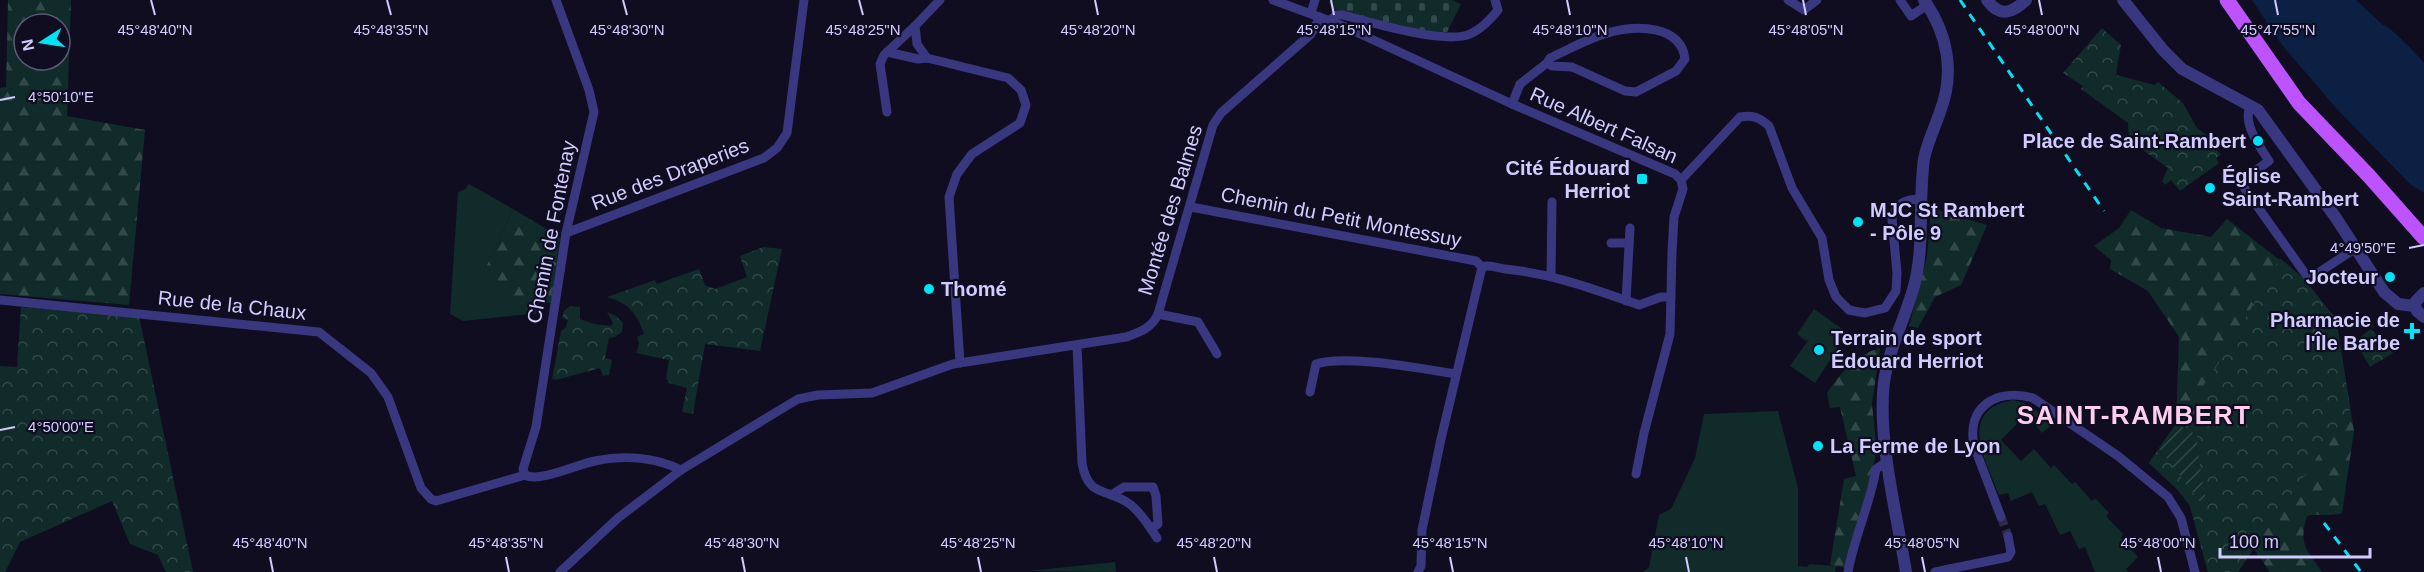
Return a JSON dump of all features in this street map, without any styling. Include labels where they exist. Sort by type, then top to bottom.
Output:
[{"type":"main road","points":[[2227,0],[2299,103],[2424,238]]},
{"type":"street","name":"Chemin de Fontenay","points":[[525,475],[523,469],[536,427],[566,233],[594,112],[590,90],[556,0]]},
{"type":"street","name":"Rue des Draperies","points":[[566,233],[764,158],[777,148],[787,133],[804,0]]},
{"type":"street","points":[[887,112],[880,64],[888,52],[940,0]]},
{"type":"street","name":"Rue Albert Falsan","points":[[1273,0],[1330,21],[1639,161],[1675,174],[1681,180]]},
{"type":"street","name":"Montée des Balmes","points":[[560,572],[618,518],[681,470],[798,399],[818,395],[872,393],[960,363],[1126,337],[1142,332],[1154,322],[1158,314],[1213,125],[1221,113],[1311,34],[1316,15],[1315,0]]},
{"type":"street","points":[[1330,21],[1336,15],[1343,15],[1405,31],[1452,37],[1470,34],[1493,16],[1497,2],[1509,0]]},
{"type":"street","points":[[1788,0],[1804,10],[1817,0]]},
{"type":"street","points":[[1900,0],[1911,16],[1929,2],[1944,38],[1949,75],[1942,107],[1924,158],[1921,243],[1914,286],[1893,345],[1884,383],[1883,418],[1888,461],[1906,572]]},
{"type":"street","points":[[1987,0],[1992,7],[2004,13],[2012,12],[2026,0]]},
{"type":"street","points":[[2123,0],[2163,50],[2182,69],[2258,110],[2356,248],[2378,284],[2391,300],[2402,306],[2415,306]]},
{"type":"street","points":[[915,26],[917,44],[927,58]]},
{"type":"street","name":"Rue Albert Falsan","points":[[1512,104],[1520,84],[1547,63],[1550,58],[1609,32],[1653,28],[1679,41],[1684,49],[1685,58],[1676,71],[1636,92],[1625,91],[1572,67],[1552,66],[1547,63]]},
{"type":"street","points":[[888,52],[918,59],[927,58],[1008,78],[1021,90],[1026,105],[1020,123],[972,154],[957,174],[949,197],[960,363]]},
{"type":"street","points":[[2251,105],[2248,114],[2255,139],[2269,161],[2240,182],[2308,279],[2356,248]]},
{"type":"street","points":[[1636,474],[1644,433],[1668,348],[1674,217],[1683,189],[1681,180],[1740,117],[1752,116],[1761,119],[1769,126],[1792,188],[1822,238],[1829,280],[1836,297],[1849,310],[1865,313],[1885,308],[1896,291],[1897,273],[1892,219],[1894,210],[1898,204],[1911,199],[1922,200]]},
{"type":"street","points":[[1551,276],[1552,202]]},
{"type":"street","name":"Chemin du Petit Montessuy","points":[[1191,207],[1430,251],[1476,261],[1482,267],[1491,266],[1551,276],[1626,301]]},
{"type":"street","points":[[1630,228],[1626,301],[1639,305],[1661,297],[1671,297]]},
{"type":"street","points":[[1611,243],[1629,243]]},
{"type":"street","points":[[1418,572],[1421,566],[1422,530],[1482,267]]},
{"type":"street","points":[[2424,292],[2416,301],[2415,306],[2424,317]]},
{"type":"street","name":"Rue de la Chaux","points":[[0,300],[319,332],[371,373],[388,398],[421,488],[431,499],[444,500],[525,475],[536,478],[594,461],[613,458],[665,462],[681,470]]},
{"type":"street","name":"Montée des Balmes","points":[[1158,314],[1198,322],[1217,354]]},
{"type":"street","points":[[1077,345],[1083,473],[1086,482],[1100,493],[1112,495],[1130,504],[1157,538]]},
{"type":"street","points":[[1310,392],[1316,364],[1326,360],[1390,365],[1456,374]]},
{"type":"street","points":[[2001,517],[1971,434],[1974,421],[1981,409],[1999,396],[2010,394],[2033,398],[2118,456],[2168,497],[2181,518],[2195,572]]},
{"type":"street","points":[[1848,572],[1850,558],[1871,496],[1876,470],[1888,461]]},
{"type":"street","points":[[1112,495],[1124,487],[1153,487],[1158,524],[1151,529]]},
{"type":"street","points":[[1935,572],[2008,557],[2011,552],[2008,536]]},
{"type":"green space","points":[[8,0],[71,0],[71,12],[12,12],[12,72],[69,72],[67,116],[145,130],[129,305],[0,294],[0,88],[6,87]]},
{"type":"green space","points":[[1331,0],[1452,0],[1461,4],[1447,32],[1404,27],[1361,17],[1333,9],[1329,2]]},
{"type":"green space","points":[[2102,28],[2121,45],[2116,75],[2155,85],[2158,82],[2183,103],[2197,128],[2216,142],[2213,145],[2221,155],[2216,158],[2219,163],[2180,191],[2171,180],[2165,185],[2162,181],[2168,168],[2129,140],[2128,123],[2081,89],[2083,86],[2063,73]]},
{"type":"green space","points":[[469,184],[513,209],[487,265],[531,302],[540,303],[539,313],[463,321],[450,314],[458,192]]},
{"type":"green space","points":[[1931,208],[1987,225],[1961,285],[1935,297],[1918,328],[1909,326],[1927,257]]},
{"type":"green space","points":[[513,209],[560,237],[551,303],[532,302],[523,307],[511,302],[487,265]]},
{"type":"green space","points":[[2131,210],[2161,228],[2211,237],[2227,219],[2304,279],[2336,319],[2354,431],[2342,513],[2307,516],[2304,526],[2306,547],[2322,572],[2270,572],[2253,548],[2238,572],[2208,572],[2190,506],[2178,490],[2149,463],[2176,424],[2179,337],[2148,291],[2110,269],[2111,260],[2094,246],[2119,228]]},
{"type":"green space","points":[[763,247],[782,249],[760,351],[705,344],[693,414],[682,412],[687,388],[669,383],[666,378],[669,360],[636,353],[639,344],[637,337],[644,334],[638,320],[621,302],[607,297],[655,280],[657,284],[699,269],[705,285],[715,289],[747,277],[740,256]]},
{"type":"green space","points":[[2280,258],[2304,279],[2336,319],[2350,409],[2238,572],[2208,572],[2190,506],[2178,490],[2149,463],[2221,360]]},
{"type":"green space","points":[[570,306],[580,307],[580,319],[594,324],[611,326],[613,323],[607,312],[616,316],[623,323],[622,332],[609,338],[605,358],[612,360],[609,375],[603,376],[600,368],[556,380],[552,379],[561,331],[566,327],[568,320],[562,318],[564,311]]},
{"type":"green space","points":[[21,307],[139,316],[193,572],[166,572],[158,555],[130,544],[112,501],[20,542],[5,572],[0,572],[0,366],[17,367]]},
{"type":"green space","name":"Terrain de sport Édouard Herriot","points":[[1814,309],[1848,333],[1815,383],[1790,366],[1809,339],[1806,341],[1797,334]]},
{"type":"green space","points":[[2371,329],[2393,353],[2370,367],[2355,341]]},
{"type":"green space","points":[[1880,348],[1872,404],[1877,451],[1846,568],[1830,565],[1844,479],[1856,476],[1840,407],[1830,408],[1827,393],[1856,360]]},
{"type":"green space","points":[[2013,400],[2024,403],[2055,422],[2042,433],[2026,415],[2001,440],[2021,461],[2034,449],[2051,468],[2054,465],[2072,484],[2075,482],[2092,501],[2095,498],[2109,513],[2106,516],[2123,534],[2121,538],[2138,557],[2126,569],[2128,572],[2095,572],[2085,547],[2079,549],[2070,531],[2060,535],[2045,504],[2039,506],[2032,492],[2011,501],[2008,493],[1999,495],[1983,453],[1980,425],[1985,414],[1996,406]]},
{"type":"green space","points":[[1778,411],[1798,488],[1798,566],[1807,567],[1809,564],[1836,566],[1835,572],[1643,572],[1649,567],[1659,515],[1671,509],[1695,458],[1704,414]]},
{"type":"green space","points":[[2176,424],[2197,435],[2206,501],[2199,501],[2159,448]]},
{"type":"green space","points":[[1115,562],[1116,572],[1029,571]]},
{"type":"water","points":[[2252,0],[2356,0],[2384,26],[2400,37],[2419,57],[2424,63],[2424,193],[2410,184],[2336,108],[2282,45]]},
{"type":"tunnel","points":[[2001,517],[2008,536]]},
{"type":"railway","points":[[1960,0],[2104,211]]},
{"type":"railway","points":[[2324,523],[2361,572]]},
{"type":"place","name":"Place de Saint-Rambert","points":[[2258,141]]},
{"type":"place","name":"Cité Édouard Herriot","points":[[1642,179]]},
{"type":"place","name":"Église Saint-Rambert","points":[[2210,188]]},
{"type":"place","name":"MJC St Rambert - Pôle 9","points":[[1858,222]]},
{"type":"place","name":"Jocteur","points":[[2390,277]]},
{"type":"place","name":"Thomé","points":[[929,289]]},
{"type":"place","name":"Pharmacie de l'Île Barbe","points":[[2412,331]]},
{"type":"place","name":"Terrain de sport Édouard Herriot","points":[[1819,350]]},
{"type":"place","name":"La Ferme de Lyon","points":[[1818,446]]},
{"type":"district","name":"SAINT-RAMBERT","points":[[2134,415]]}]
